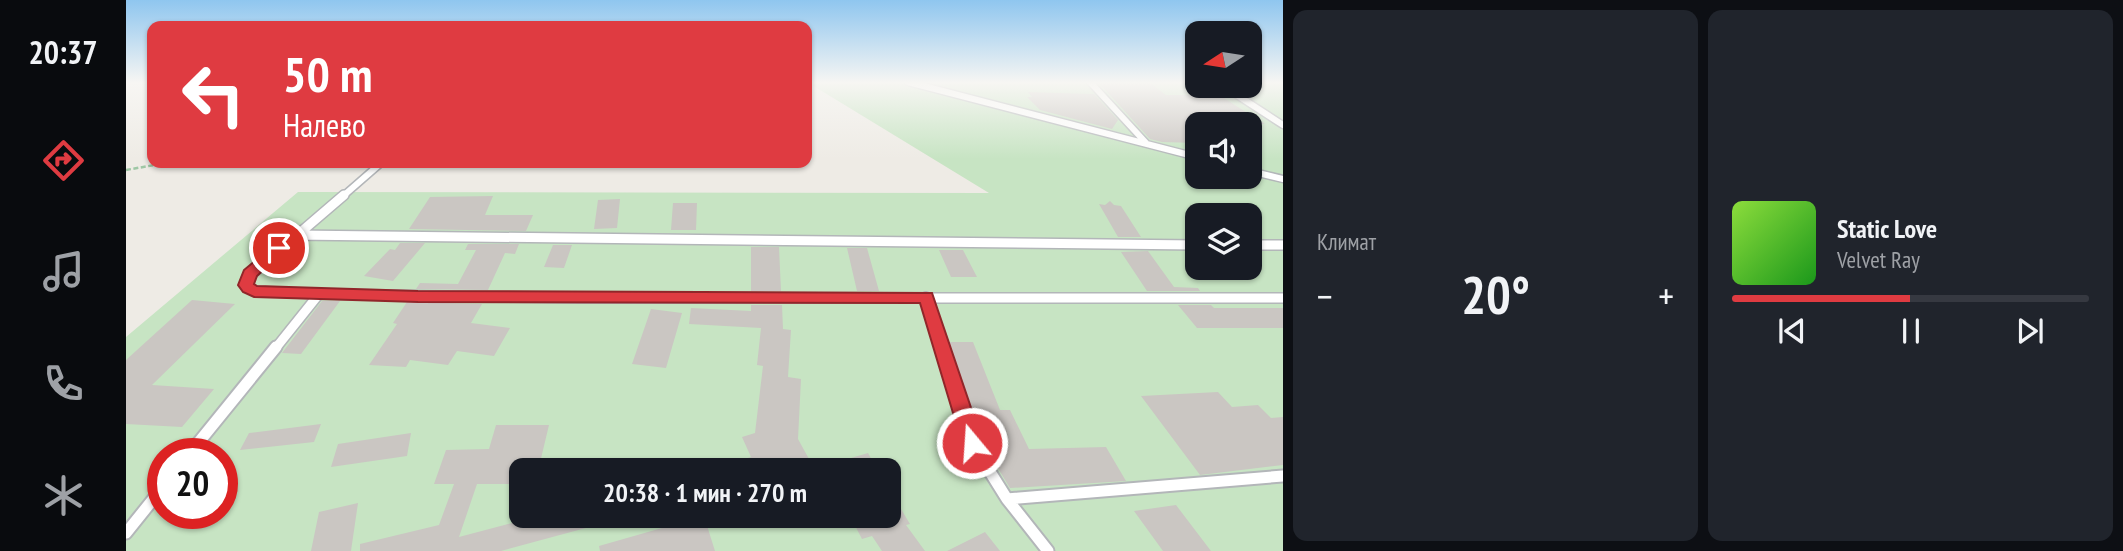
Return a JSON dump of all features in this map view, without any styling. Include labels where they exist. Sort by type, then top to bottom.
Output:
[{"type":"lane","points":[[1007,108],[1185,155]]},
{"type":"lane","points":[[1116,108],[1147,144]]},
{"type":"lane","points":[[1256,108],[1283,125]]},
{"type":"lane","points":[[375,168],[250,273],[246,285],[254,291],[319,294],[593,298],[1283,299]]},
{"type":"lane","points":[[1262,174],[1283,179]]},
{"type":"lane","points":[[294,235],[1185,245]]},
{"type":"lane","points":[[1262,245],[1283,245]]},
{"type":"lane","points":[[202,438],[319,294]]},
{"type":"lane","points":[[926,297],[972,443],[1007,499],[1048,551]]},
{"type":"lane","points":[[1007,499],[1283,476]]},
{"type":"lane","points":[[126,533],[147,507]]},
{"type":"path","points":[[126,170],[147,166]]},
{"type":"green space","points":[[849,108],[1283,108],[1283,551],[126,551],[126,337],[298,192],[989,193]]},
{"type":"building","points":[[1038,108],[1107,108],[1118,120],[1112,129]]},
{"type":"building","points":[[1121,108],[1239,108],[1246,112],[1185,112],[1185,143],[1150,139]]},
{"type":"building","points":[[493,196],[485,215],[533,215],[526,231],[409,229],[430,197]]},
{"type":"building","points":[[620,199],[617,228],[594,229],[598,200]]},
{"type":"building","points":[[1110,201],[1121,206],[1141,237],[1118,237],[1099,204],[1105,205]]},
{"type":"building","points":[[673,203],[697,203],[696,230],[671,230]]},
{"type":"building","points":[[400,243],[425,243],[393,281],[364,276],[390,249],[395,250]]},
{"type":"building","points":[[468,244],[519,244],[515,254],[505,253],[488,290],[416,289],[420,283],[458,284],[476,250],[465,250]]},
{"type":"building","points":[[553,245],[572,245],[564,268],[544,267]]},
{"type":"building","points":[[751,247],[779,247],[781,291],[751,291]]},
{"type":"building","points":[[847,248],[867,248],[879,291],[857,291]]},
{"type":"building","points":[[939,250],[963,250],[977,277],[951,277]]},
{"type":"building","points":[[1148,251],[1174,287],[1198,288],[1200,291],[1147,291],[1121,252]]},
{"type":"building","points":[[192,300],[235,304],[152,385],[214,389],[182,427],[126,424],[126,360]]},
{"type":"building","points":[[322,301],[340,301],[301,354],[282,353]]},
{"type":"building","points":[[407,302],[482,304],[471,323],[510,328],[494,356],[457,351],[448,365],[410,360],[406,367],[369,365],[397,324],[393,323]]},
{"type":"building","points":[[751,305],[782,305],[783,329],[791,330],[788,377],[801,379],[798,439],[808,458],[748,458],[751,457],[742,437],[755,433],[763,366],[757,365],[761,328],[689,324],[691,308],[751,311]]},
{"type":"building","points":[[1178,305],[1283,308],[1283,328],[1197,328]]},
{"type":"building","points":[[651,309],[682,313],[666,368],[632,364]]},
{"type":"building","points":[[948,342],[973,342],[1000,410],[1010,410],[1029,449],[1106,447],[1126,481],[1010,488],[980,439]]},
{"type":"building","points":[[1218,392],[1232,407],[1258,405],[1271,418],[1283,417],[1283,465],[1200,475],[1141,396]]},
{"type":"building","points":[[321,424],[314,442],[240,450],[249,433]]},
{"type":"building","points":[[496,425],[549,425],[541,458],[509,458],[509,484],[477,484],[459,537],[509,524],[509,528],[586,528],[501,551],[360,551],[360,544],[439,525],[454,484],[434,484],[446,450],[489,449]]},
{"type":"building","points":[[411,433],[407,456],[331,467],[338,444]]},
{"type":"building","points":[[868,453],[871,458],[851,458]]},
{"type":"building","points":[[358,503],[351,551],[311,551],[319,512]]},
{"type":"building","points":[[1176,505],[1211,551],[1163,551],[1134,511]]},
{"type":"building","points":[[901,509],[910,524],[906,525],[925,551],[882,551],[872,536],[862,539],[856,528],[901,528]]},
{"type":"building","points":[[662,528],[708,528],[715,551],[600,551],[599,546]]},
{"type":"building","points":[[985,532],[1000,551],[947,551]]},
{"type":"route","points":[[279,248],[250,273],[246,279],[249,288],[254,291],[418,296],[740,299],[926,297],[972,443]]}]
